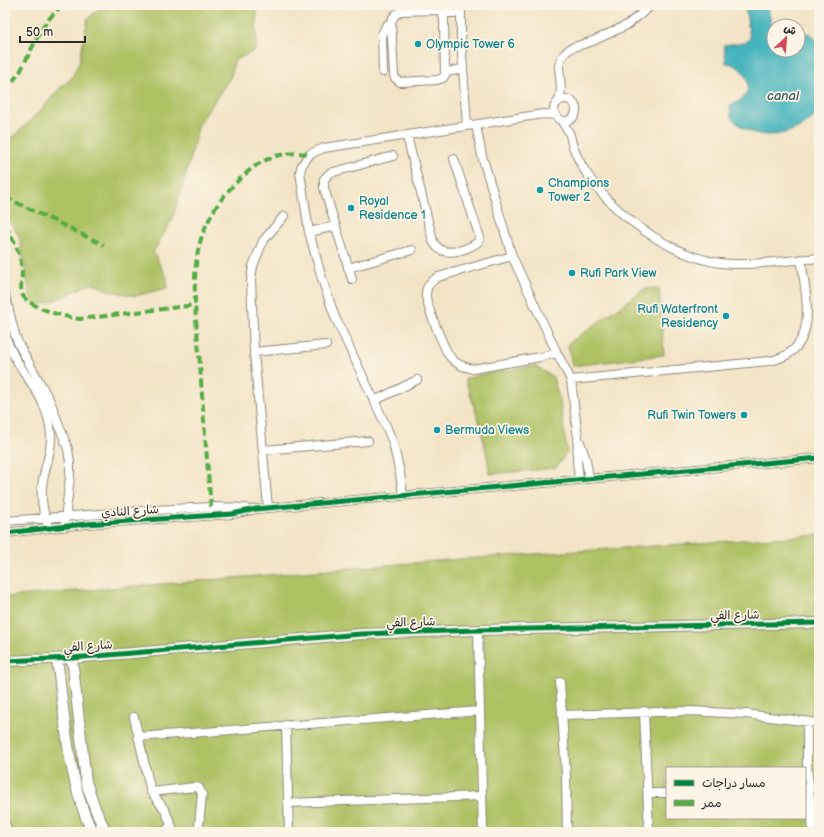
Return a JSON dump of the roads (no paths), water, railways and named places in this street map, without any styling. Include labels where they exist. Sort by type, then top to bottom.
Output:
[{"type":"street","points":[[652,5],[626,25],[593,41],[571,48],[561,59],[559,66],[561,102],[558,117],[569,133],[572,144],[582,165],[603,194],[632,221],[665,243],[698,258],[720,263],[747,263],[819,258]]},
{"type":"street","points":[[384,72],[382,34],[384,28],[391,22],[395,15],[402,12],[436,10],[442,13],[461,9],[467,126]]},
{"type":"street","points":[[391,22],[394,75],[397,80],[400,82],[437,80],[443,78],[446,72],[444,19],[442,13]]},
{"type":"street","points":[[446,72],[463,69]]},
{"type":"street","points":[[543,114],[561,102],[574,104],[576,110],[571,119],[569,133]]},
{"type":"street","points":[[403,496],[400,473],[387,428],[348,347],[323,282],[309,232],[300,172],[302,165],[310,154],[324,148],[543,114],[568,120],[571,119]]},
{"type":"street","points":[[476,125],[482,156],[512,256],[556,353],[571,380],[578,438],[577,461],[579,479]]},
{"type":"street","points":[[407,136],[433,241],[440,250],[447,252],[474,245],[480,238],[454,159]]},
{"type":"street","points":[[352,279],[323,184],[326,175],[330,172],[393,156]]},
{"type":"street","points":[[268,508],[264,450],[254,352],[251,293],[253,266],[257,253],[271,230],[284,216]]},
{"type":"street","points":[[309,232],[336,226]]},
{"type":"street","points":[[348,268],[412,250]]},
{"type":"street","points":[[512,256],[438,277],[429,284],[426,300],[447,352],[458,364],[473,369],[556,353]]},
{"type":"street","points":[[571,380],[778,360],[786,356],[798,344],[806,329],[807,309],[801,260]]},
{"type":"street","points":[[5,295],[19,345],[50,401],[68,449],[70,477],[64,527]]},
{"type":"street","points":[[5,335],[16,360],[42,399],[48,418],[51,444],[43,478],[42,506],[49,528]]},
{"type":"street","points":[[254,352],[326,345]]},
{"type":"street","points":[[374,401],[417,380]]},
{"type":"street","points":[[578,438],[586,460],[589,478]]},
{"type":"street","points":[[264,450],[368,441]]},
{"type":"street","points":[[256,509],[819,458]]},
{"type":"street","name":"شارع النادي","points":[[5,521],[211,507],[256,509]]},
{"type":"street","name":"شارع النادي","points":[[5,533],[86,524],[232,514],[256,509]]},
{"type":"street","name":"شارع الفي","points":[[5,661],[72,658],[361,634],[819,623]]},
{"type":"street","points":[[478,630],[483,832]]},
{"type":"street","points":[[58,658],[70,761],[78,797],[92,832]]},
{"type":"street","points":[[72,658],[86,782],[96,811],[106,832]]},
{"type":"street","points":[[560,682],[566,775],[567,832]]},
{"type":"street","points":[[138,737],[480,711]]},
{"type":"street","points":[[562,715],[644,711],[717,712],[819,723]]},
{"type":"street","points":[[644,711],[649,832]]},
{"type":"street","points":[[134,716],[151,792],[165,810],[172,829],[164,832]]},
{"type":"street","points":[[807,722],[807,803],[813,832]]},
{"type":"street","points":[[286,725],[289,832]]},
{"type":"street","points":[[151,792],[195,787],[199,788],[202,794],[199,825]]},
{"type":"street","points":[[648,793],[666,793]]},
{"type":"street","points":[[288,803],[482,796]]},
{"type":"street","points":[[5,824],[8,832]]},
{"type":"water","name":"canal","points":[[745,5],[768,5],[770,18],[766,18],[766,58],[806,58],[806,34],[810,33],[819,43],[819,111],[800,127],[776,135],[764,135],[752,132],[741,126],[731,117],[730,105],[737,102],[744,96],[747,91],[748,84],[739,68],[733,64],[726,63],[724,45],[747,42],[750,38]]},
{"type":"place","name":"Olympic Tower 6","points":[[418,44]]},
{"type":"place","name":"Champions Tower 2","points":[[540,190]]},
{"type":"place","name":"Royal Residence 1","points":[[351,208]]},
{"type":"place","name":"Rufi Park View","points":[[572,273]]},
{"type":"place","name":"Rufi Waterfront Residency","points":[[726,316]]},
{"type":"place","name":"Rufi Twin Towers","points":[[744,415]]},
{"type":"place","name":"Bermuda Views","points":[[437,430]]}]
